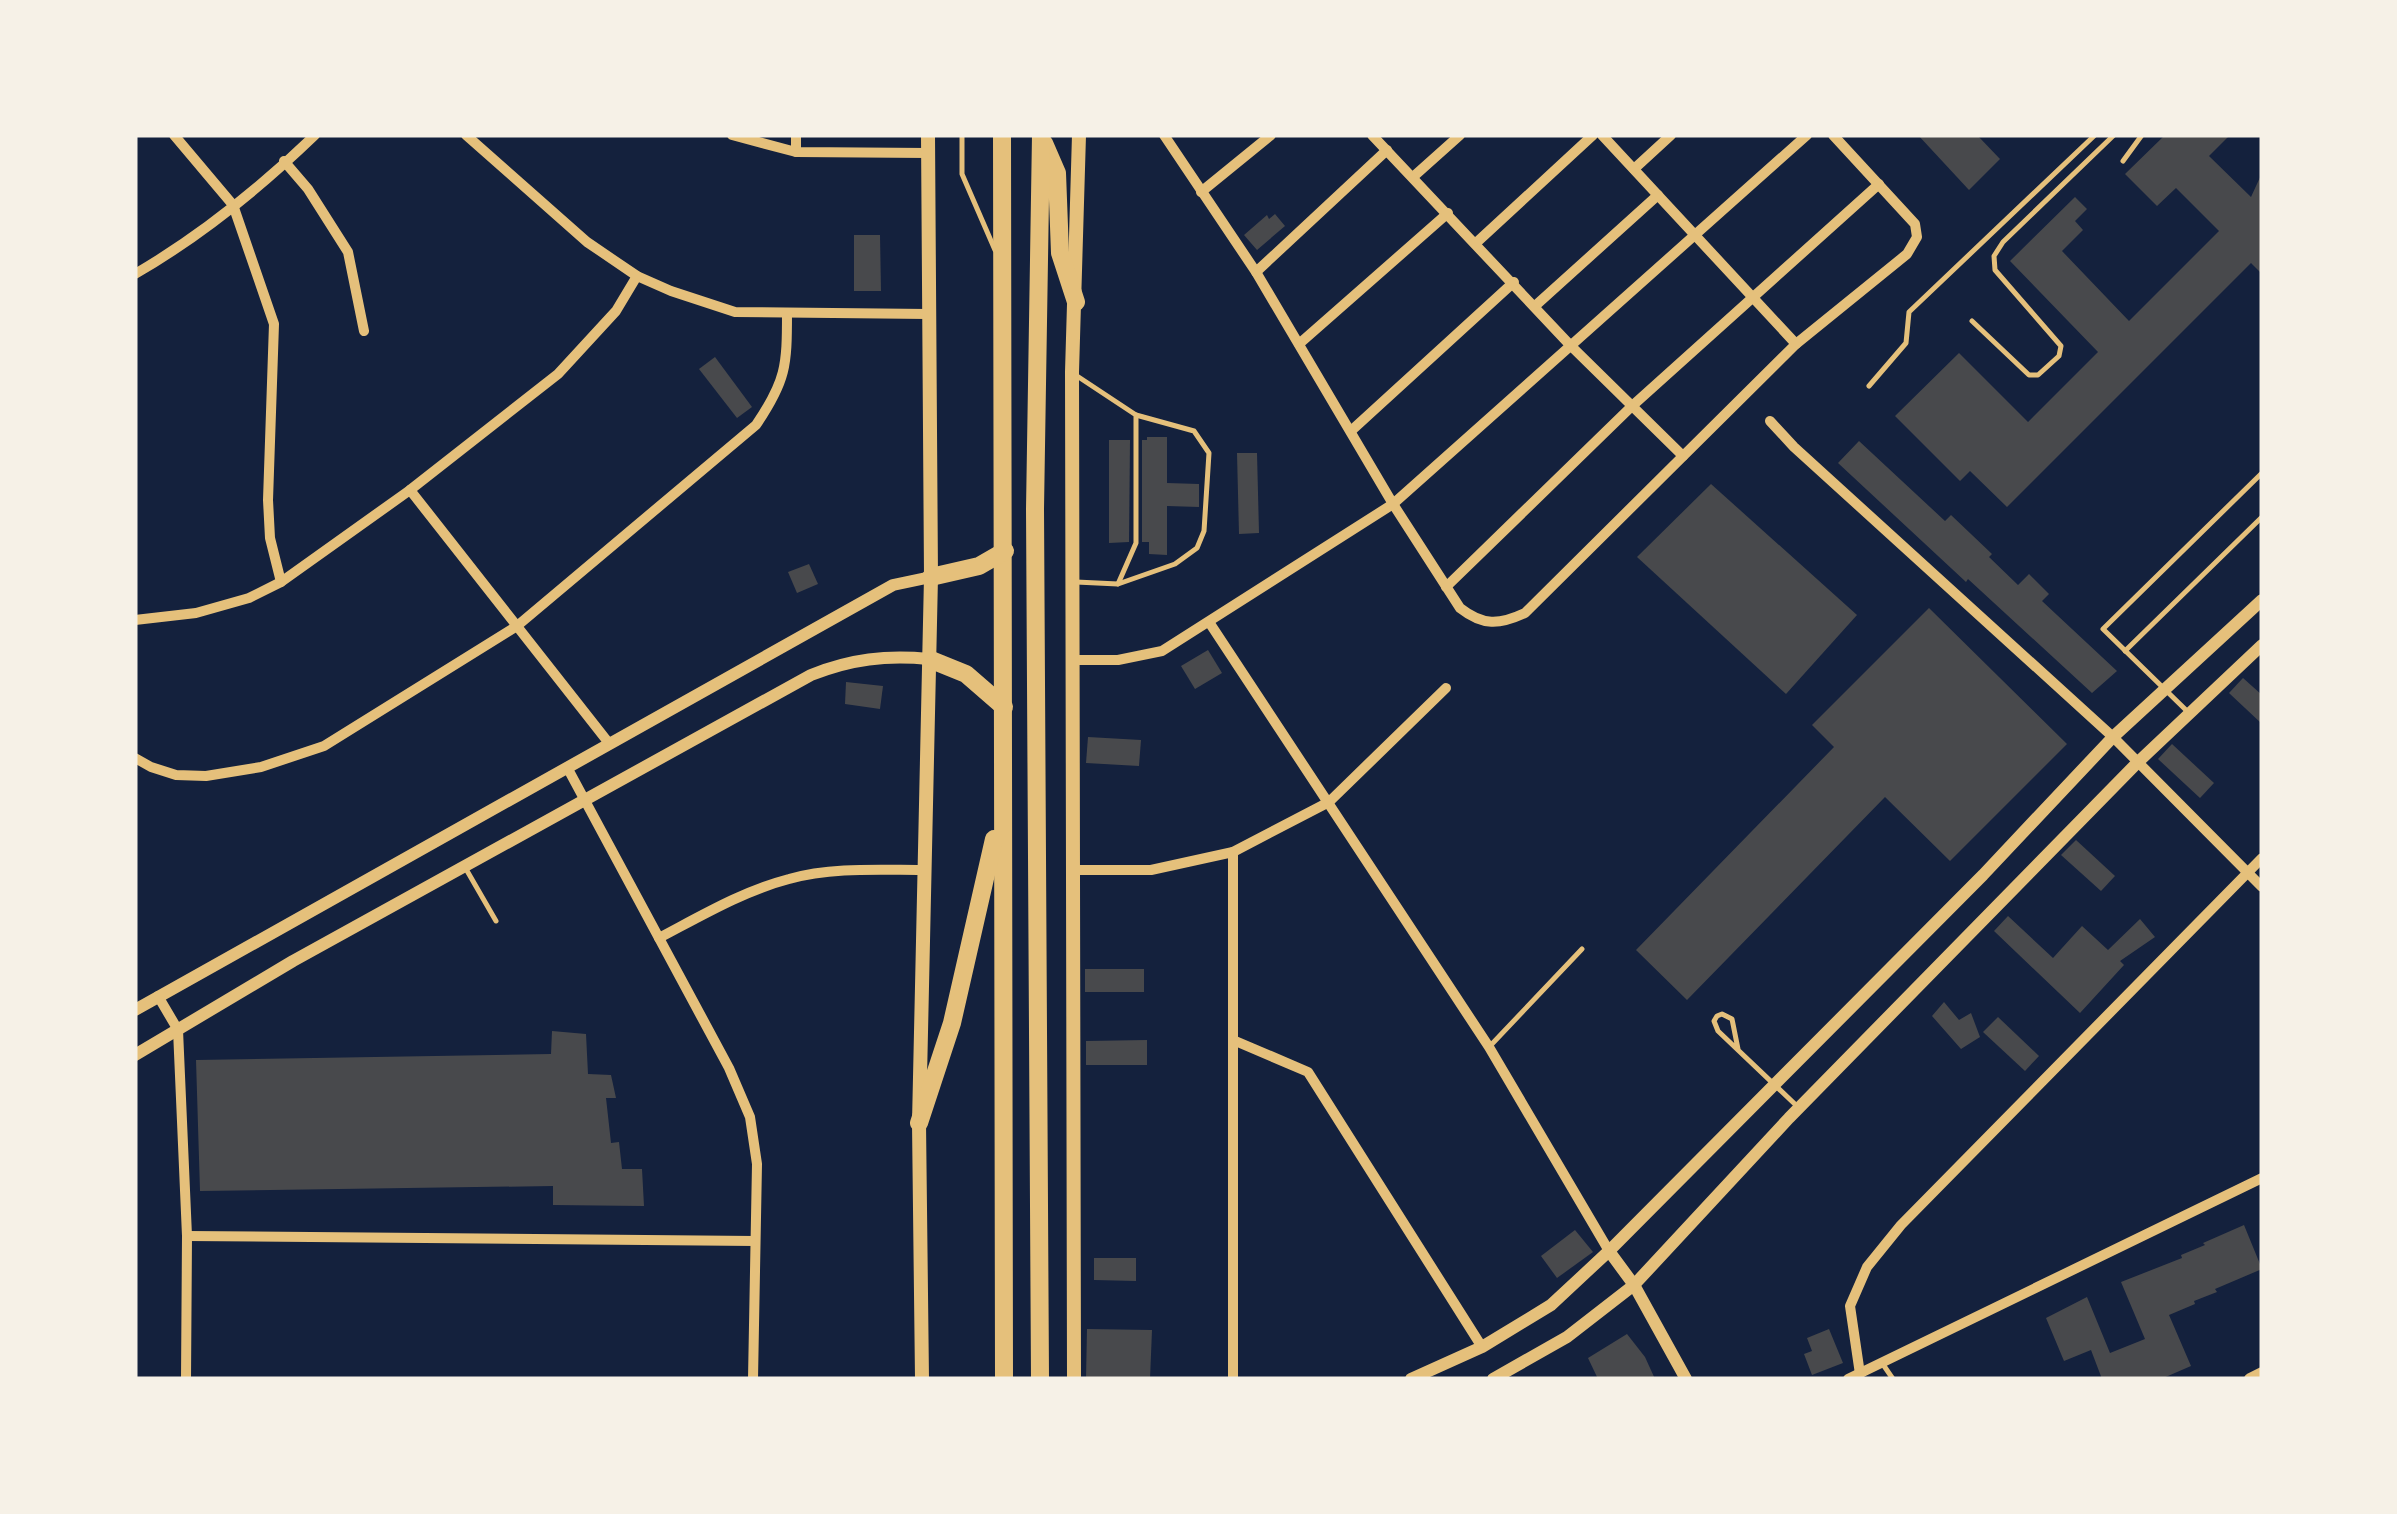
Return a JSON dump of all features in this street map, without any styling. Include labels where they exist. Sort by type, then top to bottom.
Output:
[{"type":"highway","points":[[1002,135],[1004,1379]]},
{"type":"highway","points":[[1041,135],[1057,174],[1060,253],[1076,302]]},
{"type":"highway","points":[[1040,1379],[1035,509],[1041,135]]},
{"type":"highway","points":[[931,577],[979,566],[1005,552]]},
{"type":"highway","points":[[929,659],[966,674],[1004,707]]},
{"type":"highway","points":[[919,1122],[952,1023],[1001,809]]},
{"type":"main road","points":[[922,1379],[919,1122],[931,577],[928,135]]},
{"type":"main road","points":[[1074,1379],[1072,372],[1079,135]]},
{"type":"street","points":[[174,135],[233,204],[274,324],[268,500],[270,538],[281,582]]},
{"type":"street","points":[[135,274],[164,257],[233,204],[315,135]]},
{"type":"street","points":[[466,135],[587,242],[637,276],[671,292],[735,312],[928,314]]},
{"type":"street","points":[[732,135],[796,152],[928,153]]},
{"type":"street","points":[[796,135],[796,152]]},
{"type":"street","points":[[1164,135],[1256,272],[1393,504],[1460,608],[1475,620],[1491,624],[1526,613],[1796,344],[1908,254],[1917,237],[1915,224],[1833,135]]},
{"type":"street","points":[[1201,192],[1270,135]]},
{"type":"street","points":[[1372,135],[1570,345],[1682,456]]},
{"type":"street","points":[[1413,177],[1460,135]]},
{"type":"street","points":[[1476,243],[1593,135]]},
{"type":"street","points":[[1602,135],[1796,344]]},
{"type":"street","points":[[1634,169],[1671,135]]},
{"type":"street","points":[[1074,660],[1118,660],[1162,651],[1393,504],[1807,135]]},
{"type":"street","points":[[1256,272],[1387,150]]},
{"type":"street","points":[[284,161],[308,189],[348,252],[364,332]]},
{"type":"street","points":[[1446,587],[1631,407],[1879,184]]},
{"type":"street","points":[[1536,306],[1658,195]]},
{"type":"street","points":[[1299,344],[1448,213]]},
{"type":"street","points":[[135,620],[196,613],[249,598],[281,582],[410,490],[558,374],[616,311],[637,276]]},
{"type":"street","points":[[1352,430],[1514,282]]},
{"type":"street","points":[[135,758],[151,768],[176,775],[206,776],[261,768],[324,746],[517,626],[756,425],[780,390],[787,350],[787,313]]},
{"type":"street","points":[[1770,421],[1794,448],[2114,737],[2262,887]]},
{"type":"street","points":[[410,490],[608,742]]},
{"type":"street","points":[[135,1010],[892,585],[931,577]]},
{"type":"street","points":[[1411,1379],[1482,1347],[1552,1305],[1983,875],[2114,737],[2262,600]]},
{"type":"street","points":[[1208,622],[1489,1048],[1609,1251],[1634,1284],[1686,1379]]},
{"type":"street","points":[[1494,1379],[1567,1337],[1634,1284],[1799,1108],[2137,763],[2262,645]]},
{"type":"street","points":[[135,1055],[293,961],[811,675],[858,659],[929,659]]},
{"type":"street","points":[[1074,870],[1150,870],[1233,852],[1329,802],[1446,688]]},
{"type":"street","points":[[568,768],[729,1068],[750,1117],[757,1164],[754,1379]]},
{"type":"street","points":[[1232,1379],[1233,852]]},
{"type":"street","points":[[1860,1374],[1850,1306],[1867,1267],[1901,1225],[2262,858]]},
{"type":"street","points":[[660,938],[728,901],[790,878],[857,870],[922,870]]},
{"type":"street","points":[[158,996],[178,1030],[188,1236],[186,1379]]},
{"type":"street","points":[[1233,1040],[1308,1072],[1482,1347]]},
{"type":"street","points":[[1848,1379],[2262,1178]]},
{"type":"street","points":[[188,1236],[756,1242]]},
{"type":"street","points":[[2250,1379],[2262,1373]]},
{"type":"lane","points":[[962,135],[962,174],[1002,270]]},
{"type":"lane","points":[[1869,386],[1906,342],[1909,312],[2095,135]]},
{"type":"lane","points":[[1972,321],[2028,375],[2038,375],[2059,356],[2061,346],[1996,270],[1994,256],[2003,242],[2114,135]]},
{"type":"lane","points":[[2123,161],[2142,135]]},
{"type":"lane","points":[[1072,372],[1136,415],[1194,431],[1209,453],[1204,532],[1197,548],[1176,564],[1118,584],[1073,582]]},
{"type":"lane","points":[[1118,584],[1136,543],[1136,415]]},
{"type":"lane","points":[[2189,714],[2103,630],[2262,473]]},
{"type":"lane","points":[[2125,651],[2262,517]]},
{"type":"lane","points":[[465,866],[496,922]]},
{"type":"lane","points":[[1489,1048],[1582,950]]},
{"type":"lane","points":[[1738,1049],[1732,1019],[1717,1016],[1714,1020],[1718,1031],[1799,1108]]},
{"type":"lane","points":[[1882,1363],[1893,1379]]},
{"type":"building","points":[[1918,135],[1977,135],[2000,159],[1969,190]]},
{"type":"building","points":[[2165,135],[2230,135],[2209,156],[2251,197],[2262,173],[2262,274],[2251,263],[2007,507],[1970,471],[1960,481],[1895,416],[1959,353],[2028,422],[2098,352],[2010,261],[2075,197],[2087,209],[2075,221],[2083,230],[2062,251],[2129,321],[2219,231],[2176,188],[2157,206],[2125,174]]},
{"type":"building","points":[[1275,214],[1285,226],[1257,250],[1244,235],[1267,215],[1269,219]]},
{"type":"building","points":[[854,235],[880,235],[881,291],[854,291]]},
{"type":"building","points":[[715,357],[752,407],[737,418],[699,369]]},
{"type":"building","points":[[1167,437],[1167,483],[1199,484],[1199,507],[1167,506],[1167,555],[1149,554],[1149,542],[1142,542],[1142,440]]},
{"type":"building","points":[[1109,440],[1130,440],[1129,542],[1109,543]]},
{"type":"building","points":[[1859,441],[1945,521],[1951,515],[2018,585],[2029,574],[2049,594],[2042,601],[2117,671],[2092,693],[1968,579],[1966,582],[1838,463]]},
{"type":"building","points":[[1237,453],[1257,453],[1259,533],[1239,534]]},
{"type":"building","points":[[1711,484],[1857,615],[1786,694],[1637,557]]},
{"type":"building","points":[[809,564],[818,584],[797,593],[788,572]]},
{"type":"building","points":[[1929,608],[2067,744],[1950,861],[1885,797],[1687,1000],[1636,950],[1834,747],[1812,725]]},
{"type":"building","points":[[1208,650],[1222,673],[1195,689],[1181,666]]},
{"type":"building","points":[[2243,678],[2262,695],[2262,724],[2229,693]]},
{"type":"building","points":[[846,682],[883,686],[880,709],[845,704]]},
{"type":"building","points":[[1088,737],[1141,740],[1139,766],[1086,763]]},
{"type":"building","points":[[2172,744],[2214,783],[2200,798],[2158,759]]},
{"type":"building","points":[[2076,840],[2115,876],[2101,891],[2061,855]]},
{"type":"building","points":[[2008,916],[2053,958],[2082,926],[2108,950],[2140,919],[2155,937],[2120,961],[2124,965],[2080,1013],[1994,931]]},
{"type":"building","points":[[1085,969],[1144,969],[1144,992],[1085,992]]},
{"type":"building","points":[[1944,1002],[1959,1020],[1971,1013],[1980,1037],[1961,1049],[1932,1016]]},
{"type":"building","points":[[1998,1017],[2039,1056],[2025,1071],[1983,1032]]},
{"type":"building","points":[[552,1031],[586,1034],[588,1074],[611,1075],[616,1098],[606,1098],[611,1143],[619,1142],[622,1169],[642,1169],[644,1206],[553,1205],[553,1186],[200,1191],[196,1060],[551,1054]]},
{"type":"building","points":[[1147,1040],[1147,1065],[1086,1065],[1086,1041]]},
{"type":"building","points":[[2244,1225],[2262,1269],[2169,1315],[2191,1366],[2161,1379],[2102,1379],[2091,1350],[2064,1361],[2046,1318],[2087,1297],[2110,1353],[2145,1339],[2121,1282],[2182,1258],[2181,1255],[2203,1243]]},
{"type":"building","points":[[1575,1230],[1593,1252],[1557,1278],[1541,1256]]},
{"type":"building","points":[[1094,1258],[1136,1258],[1136,1281],[1094,1280]]},
{"type":"building","points":[[1087,1329],[1152,1330],[1150,1379],[1086,1379]]},
{"type":"building","points":[[1829,1329],[1843,1363],[1812,1375],[1804,1354],[1812,1351],[1807,1338]]},
{"type":"building","points":[[1627,1334],[1645,1357],[1655,1379],[1598,1379],[1588,1358]]}]
